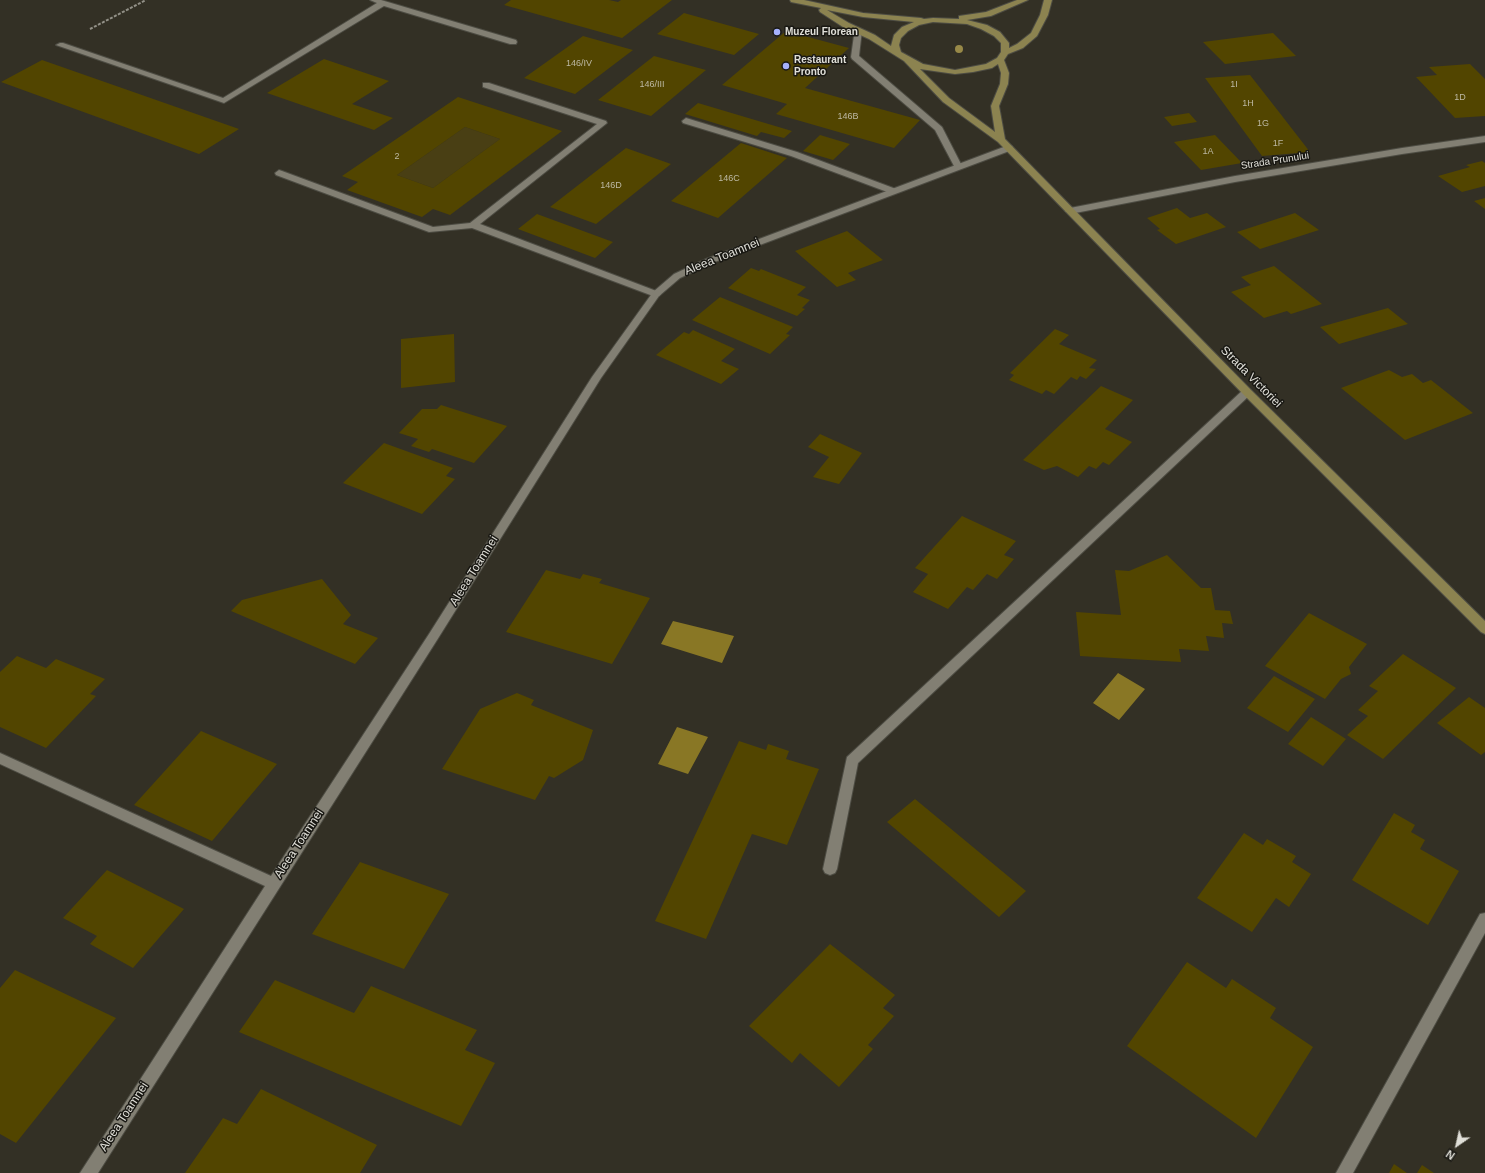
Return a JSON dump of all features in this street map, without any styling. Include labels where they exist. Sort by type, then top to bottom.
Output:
[{"type":"street","points":[[374,0],[513,42]]},
{"type":"street","points":[[794,0],[863,15],[909,20],[949,20],[968,22],[984,27],[997,34],[1005,43],[1006,52]]},
{"type":"street","points":[[949,20],[988,14],[1024,0]]},
{"type":"street","points":[[817,6],[846,25],[898,52],[920,66],[955,72],[989,66],[1000,60],[1006,52],[1020,46],[1034,34],[1044,15],[1048,0]]},
{"type":"street","points":[[60,46],[224,101],[383,3]]},
{"type":"street","points":[[898,52],[895,45],[897,36],[905,29],[917,23],[932,20]]},
{"type":"street","points":[[858,30],[855,57],[939,129],[958,166]]},
{"type":"street","name":"Strada Victoriei","points":[[907,59],[946,100],[1005,144],[1247,392],[1485,629]]},
{"type":"street","points":[[1000,60],[1005,73],[1004,84],[995,106],[1005,144]]},
{"type":"street","points":[[473,225],[603,123],[486,84]]},
{"type":"street","points":[[686,121],[794,154],[893,190]]},
{"type":"street","name":"Strada Prunului","points":[[1070,212],[1235,179],[1402,151],[1485,139]]},
{"type":"street","name":"Aleea Toamnei","points":[[88,1173],[597,377],[656,294],[677,276],[709,261],[958,166],[1005,144]]},
{"type":"street","points":[[279,173],[432,230],[473,225],[656,294]]},
{"type":"street","points":[[830,869],[852,761],[1247,392]]},
{"type":"street","points":[[0,758],[274,884]]},
{"type":"street","points":[[1344,1173],[1485,919]]},
{"type":"path","points":[[60,46],[146,0]]},
{"type":"shaded area","points":[[465,127],[500,139],[433,188],[397,175]]},
{"type":"shaded area","points":[[673,621],[734,636],[722,663],[661,644]]},
{"type":"shaded area","points":[[1118,673],[1145,689],[1119,720],[1093,703]]},
{"type":"shaded area","points":[[677,727],[708,737],[688,774],[658,764]]},
{"type":"building","points":[[511,0],[609,0],[618,2],[621,0],[672,0],[622,38],[504,5]]},
{"type":"building","points":[[684,13],[759,34],[734,55],[657,34]]},
{"type":"building","points":[[786,31],[849,48],[805,88],[920,120],[894,148],[776,114],[787,104],[722,85]]},
{"type":"building","points":[[1273,33],[1296,56],[1225,64],[1203,42]]},
{"type":"building","points":[[583,36],[633,50],[575,94],[524,78]]},
{"type":"building","points":[[654,56],[706,70],[651,116],[598,100]]},
{"type":"building","points":[[324,59],[389,81],[352,104],[393,118],[374,130],[267,93]]},
{"type":"building","points":[[42,60],[239,129],[199,154],[1,82]]},
{"type":"building","points":[[1470,64],[1485,79],[1485,116],[1455,118],[1416,77],[1437,75],[1429,67]]},
{"type":"building","points":[[1250,75],[1310,152],[1262,156],[1205,78]]},
{"type":"building","points":[[458,97],[562,131],[450,215],[433,209],[422,217],[347,190],[358,182],[342,176]],"holes":[[[465,127],[500,139],[433,188],[397,175]]]},
{"type":"building","points":[[698,103],[792,131],[784,138],[761,132],[757,136],[685,114]]},
{"type":"building","points":[[1189,113],[1197,122],[1172,126],[1164,117]]},
{"type":"building","points":[[820,135],[850,144],[833,160],[803,151]]},
{"type":"building","points":[[1215,135],[1242,163],[1201,170],[1174,142]]},
{"type":"building","points":[[741,143],[787,158],[718,218],[671,201]]},
{"type":"building","points":[[626,148],[671,164],[596,224],[550,207]]},
{"type":"building","points":[[1482,161],[1485,163],[1485,186],[1462,192],[1438,176],[1470,167],[1466,165]]},
{"type":"building","points":[[1485,198],[1485,209],[1474,201]]},
{"type":"building","points":[[1177,208],[1190,218],[1207,213],[1226,227],[1176,244],[1157,230],[1160,229],[1147,218]]},
{"type":"building","points":[[1295,213],[1319,230],[1260,249],[1237,232]]},
{"type":"building","points":[[537,214],[613,242],[595,258],[518,229]]},
{"type":"building","points":[[847,231],[883,260],[848,273],[856,280],[837,287],[795,251]]},
{"type":"building","points":[[1274,266],[1322,304],[1291,314],[1287,311],[1264,318],[1231,292],[1251,285],[1241,277]]},
{"type":"building","points":[[751,268],[759,271],[761,269],[806,287],[797,295],[810,300],[802,308],[805,309],[797,316],[728,288]]},
{"type":"building","points":[[720,297],[793,327],[786,334],[790,335],[770,354],[692,320]]},
{"type":"building","points":[[1388,308],[1408,324],[1339,344],[1320,327]]},
{"type":"building","points":[[1055,329],[1069,335],[1059,344],[1097,360],[1089,368],[1096,369],[1086,379],[1080,376],[1077,380],[1071,377],[1054,394],[1046,390],[1042,394],[1009,380],[1014,375],[1010,373]]},
{"type":"building","points":[[693,330],[735,349],[721,361],[739,369],[721,384],[656,355],[684,332],[689,334]]},
{"type":"building","points":[[454,334],[455,382],[401,388],[401,339]]},
{"type":"building","points":[[1389,370],[1402,377],[1412,374],[1423,383],[1431,380],[1473,413],[1405,440],[1341,388]]},
{"type":"building","points":[[1101,386],[1133,400],[1105,429],[1132,442],[1109,465],[1103,462],[1096,469],[1089,466],[1078,477],[1057,466],[1044,470],[1023,460]]},
{"type":"building","points":[[441,405],[507,426],[474,463],[432,449],[429,452],[411,446],[418,439],[399,433],[422,409],[437,409]]},
{"type":"building","points":[[820,434],[862,453],[839,484],[813,477],[829,457],[808,447]]},
{"type":"building","points":[[384,443],[453,468],[446,476],[455,479],[422,514],[343,483]]},
{"type":"building","points":[[962,516],[1016,541],[1004,555],[1014,559],[997,579],[987,574],[973,590],[967,587],[948,609],[913,592],[928,574],[915,568]]},
{"type":"building","points":[[1167,555],[1201,588],[1211,588],[1215,610],[1230,611],[1233,624],[1222,623],[1224,638],[1206,636],[1209,651],[1179,649],[1181,662],[1080,656],[1076,612],[1121,615],[1115,570],[1129,571]]},
{"type":"building","points":[[546,570],[580,579],[583,574],[602,579],[599,583],[650,598],[612,664],[506,632]]},
{"type":"building","points":[[322,579],[351,615],[343,624],[378,638],[355,664],[231,611],[242,600]]},
{"type":"building","points":[[1309,613],[1367,644],[1349,667],[1351,674],[1341,679],[1325,699],[1265,666]]},
{"type":"building","points":[[1403,654],[1456,688],[1383,759],[1347,735],[1368,716],[1358,710],[1378,691],[1369,686]]},
{"type":"building","points":[[17,656],[46,668],[56,659],[105,679],[90,694],[96,696],[46,748],[0,727],[0,672]]},
{"type":"building","points":[[1274,676],[1315,699],[1288,732],[1247,708]]},
{"type":"building","points":[[517,693],[534,700],[531,705],[593,730],[583,760],[554,778],[549,776],[535,800],[442,769],[480,709]]},
{"type":"building","points":[[1469,697],[1485,708],[1485,752],[1481,755],[1437,723]]},
{"type":"building","points":[[1311,717],[1346,739],[1323,766],[1288,744]]},
{"type":"building","points":[[201,731],[277,764],[212,841],[134,805]]},
{"type":"building","points":[[739,741],[766,750],[768,744],[789,751],[786,759],[819,769],[787,845],[752,834],[706,939],[655,921]]},
{"type":"building","points":[[915,799],[1026,891],[999,917],[887,822]]},
{"type":"building","points":[[1394,813],[1415,825],[1411,832],[1425,840],[1420,849],[1459,871],[1428,925],[1352,880]]},
{"type":"building","points":[[1244,833],[1263,845],[1267,839],[1296,856],[1292,862],[1311,874],[1289,907],[1276,898],[1252,932],[1197,898]]},
{"type":"building","points":[[360,862],[449,894],[404,969],[312,934]]},
{"type":"building","points":[[107,870],[184,909],[133,968],[90,944],[97,936],[63,918]]},
{"type":"building","points":[[830,944],[895,995],[883,1008],[894,1016],[868,1045],[873,1049],[839,1087],[800,1053],[792,1063],[749,1026]]},
{"type":"building","points":[[1187,962],[1226,988],[1232,979],[1276,1008],[1270,1018],[1313,1047],[1256,1138],[1127,1046]]},
{"type":"building","points":[[15,970],[116,1018],[16,1143],[0,1134],[0,988]]},
{"type":"building","points":[[275,980],[354,1013],[371,986],[477,1030],[465,1050],[495,1063],[461,1126],[239,1032]]},
{"type":"building","points":[[261,1089],[377,1145],[360,1173],[185,1173],[223,1118],[237,1124]]},
{"type":"building","points":[[1394,1164],[1407,1173],[1389,1173]]},
{"type":"building","points":[[1422,1165],[1434,1173],[1417,1173]]},
{"type":"place","name":"Muzeul Florean","points":[[777,32]]},
{"type":"place","name":"Restaurant Pronto","points":[[786,66]]}]
